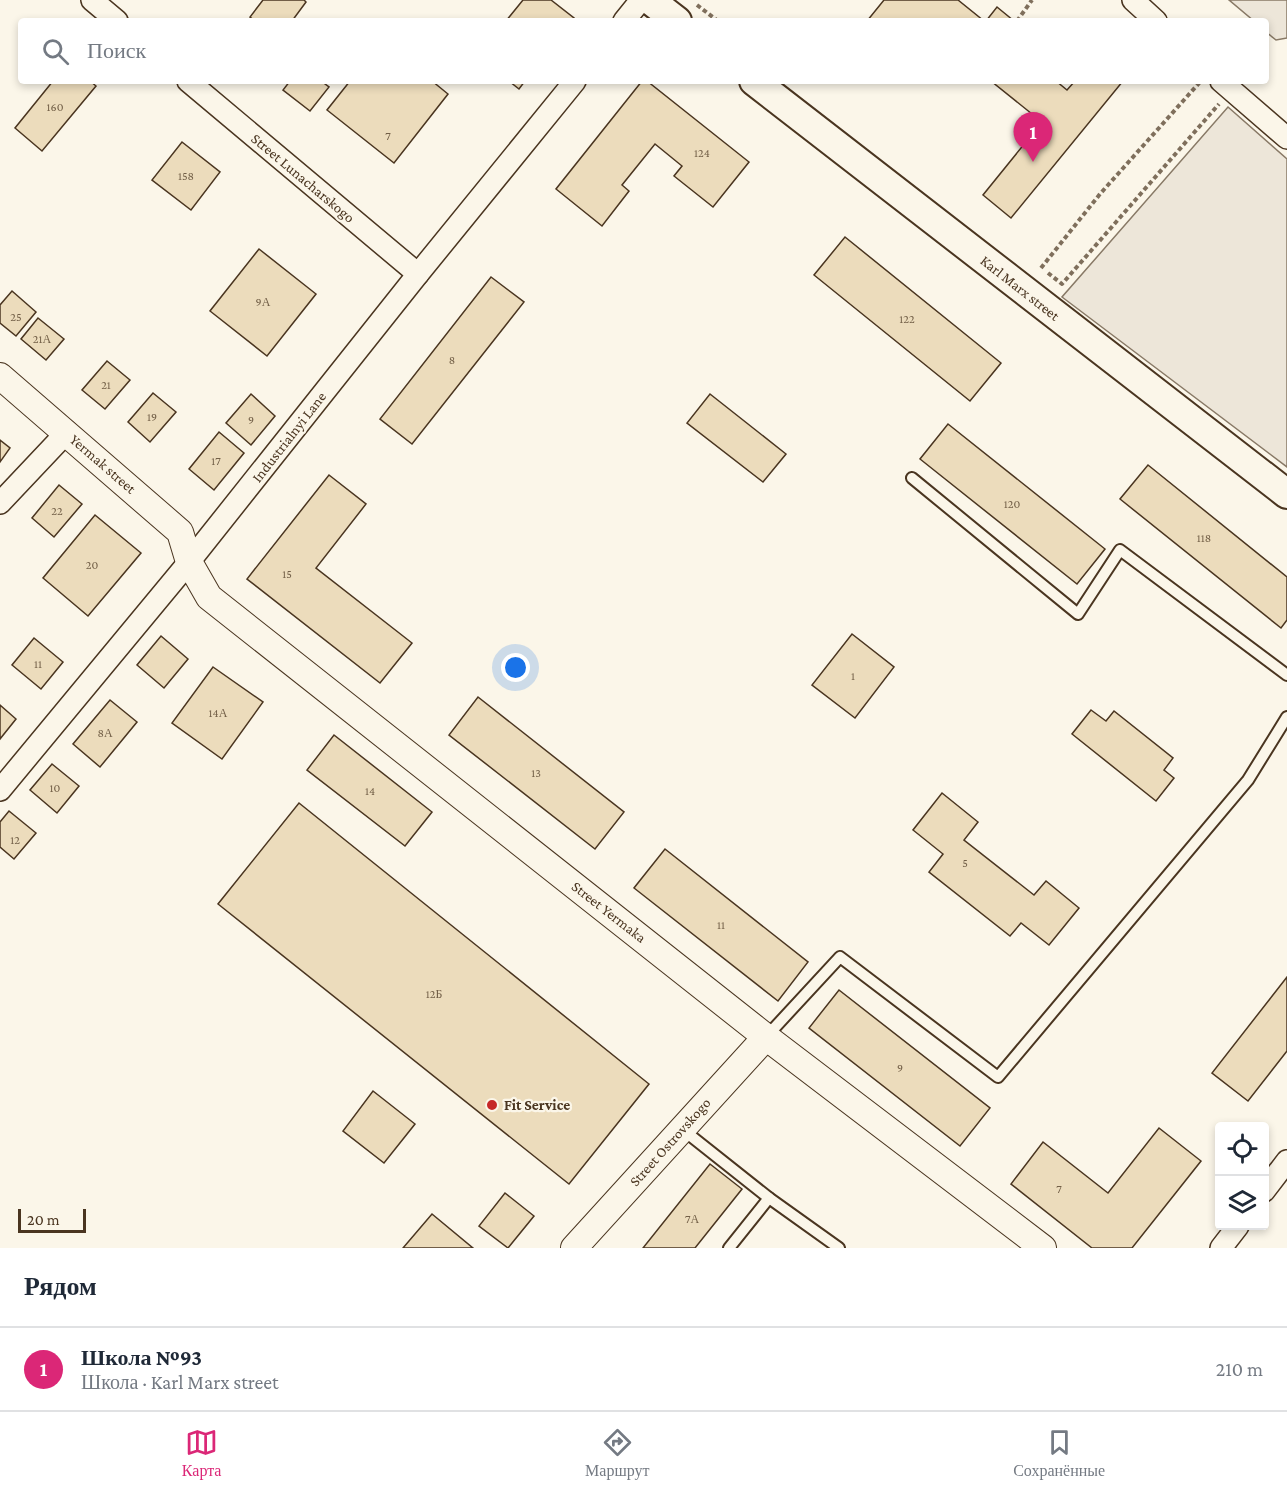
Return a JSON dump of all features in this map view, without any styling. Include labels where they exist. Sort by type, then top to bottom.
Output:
[{"type":"main road","points":[[650,0],[673,18]]},
{"type":"main road","name":"Karl Marx street","points":[[758,84],[1287,494]]},
{"type":"street","points":[[92,0],[113,18]]},
{"type":"street","points":[[626,18],[641,0]]},
{"type":"street","points":[[1133,0],[1153,18]]},
{"type":"street","name":"Street Lunacharskogo","points":[[192,84],[418,274]]},
{"type":"street","name":"Industrialnyi Lane","points":[[0,790],[189,562],[573,84]]},
{"type":"street","points":[[1226,86],[1287,138]]},
{"type":"street","name":"Yermak street","points":[[0,376],[180,532],[189,562]]},
{"type":"street","points":[[0,503],[67,432]]},
{"type":"street","name":"Street Yermaka","points":[[189,562],[209,597],[766,1037],[1043,1248]]},
{"type":"street","name":"Street Ostrovskogo","points":[[574,1248],[766,1037]]},
{"type":"street","points":[[1269,1184],[1287,1161]]},
{"type":"street","points":[[1221,1248],[1235,1230]]},
{"type":"lane","points":[[912,478],[1078,614],[1120,550],[1287,675]]},
{"type":"lane","points":[[766,1037],[840,957],[998,1077],[1248,780],[1287,717]]},
{"type":"lane","points":[[682,1129],[769,1198],[839,1248]]},
{"type":"lane","points":[[729,1248],[769,1198]]},
{"type":"path","points":[[691,0],[714,18]]},
{"type":"path","points":[[1019,18],[1032,0]]},
{"type":"path","points":[[1041,268],[1100,194],[1197,84]]},
{"type":"path","points":[[1062,284],[1226,86]]},
{"type":"shaded area","points":[[1229,0],[1287,0],[1287,38],[1276,40],[1269,34],[1269,18],[1250,18]]},
{"type":"shaded area","points":[[1228,107],[1287,159],[1287,467],[1062,297]]},
{"type":"building","points":[[263,0],[304,0],[306,2],[294,18],[250,17]]},
{"type":"building","points":[[523,0],[551,0],[574,18],[508,18]]},
{"type":"building","points":[[884,0],[958,0],[980,18],[869,18]]},
{"type":"building","points":[[997,7],[1010,18],[988,18]]},
{"type":"building","points":[[51,84],[94,84],[96,86],[42,151],[15,128]]},
{"type":"building","points":[[288,84],[325,84],[329,87],[310,111],[283,90]]},
{"type":"building","points":[[348,84],[436,84],[448,94],[394,163],[327,110]]},
{"type":"building","points":[[513,84],[523,84],[519,89]]},
{"type":"building","points":[[640,84],[651,84],[749,162],[713,207],[674,176],[682,166],[655,144],[622,185],[629,191],[602,226],[556,189]]},
{"type":"building","points":[[995,84],[1060,84],[1067,90],[1072,84],[1121,84],[1011,218],[983,195],[1042,122]]},
{"type":"building","points":[[182,142],[220,172],[191,210],[152,180]]},
{"type":"building","points":[[845,237],[1001,363],[970,401],[814,275]]},
{"type":"building","points":[[259,249],[316,294],[267,356],[210,311]]},
{"type":"building","points":[[491,277],[524,302],[412,444],[380,419]]},
{"type":"building","points":[[12,291],[36,312],[16,336],[0,323],[0,305]]},
{"type":"building","points":[[38,318],[64,339],[46,360],[21,339]]},
{"type":"building","points":[[107,361],[130,380],[105,409],[82,390]]},
{"type":"building","points":[[153,393],[176,412],[150,442],[128,422]]},
{"type":"building","points":[[251,394],[275,416],[251,445],[226,423]]},
{"type":"building","points":[[710,394],[786,454],[763,482],[687,423]]},
{"type":"building","points":[[948,424],[1105,549],[1077,584],[920,459]]},
{"type":"building","points":[[219,432],[244,453],[214,490],[189,469]]},
{"type":"building","points":[[0,440],[10,448],[0,462]]},
{"type":"building","points":[[1148,465],[1287,577],[1287,620],[1281,628],[1120,499]]},
{"type":"building","points":[[329,475],[366,504],[316,568],[412,643],[380,683],[247,579]]},
{"type":"building","points":[[59,485],[82,504],[54,537],[32,518]]},
{"type":"building","points":[[95,515],[141,553],[88,616],[43,578]]},
{"type":"building","points":[[852,634],[894,667],[855,718],[812,685]]},
{"type":"building","points":[[161,636],[188,659],[164,688],[137,665]]},
{"type":"building","points":[[34,638],[63,662],[41,689],[12,665]]},
{"type":"building","points":[[213,667],[263,702],[222,759],[172,723]]},
{"type":"building","points":[[478,697],[624,812],[595,849],[449,735]]},
{"type":"building","points":[[110,700],[137,722],[100,767],[73,744]]},
{"type":"building","points":[[0,705],[16,719],[0,739]]},
{"type":"building","points":[[1091,710],[1106,721],[1114,711],[1173,758],[1164,770],[1174,778],[1156,801],[1072,734]]},
{"type":"building","points":[[334,735],[432,812],[405,846],[307,770]]},
{"type":"building","points":[[52,764],[79,786],[57,813],[30,790]]},
{"type":"building","points":[[942,793],[978,822],[964,840],[1034,895],[1046,881],[1079,908],[1049,945],[1021,923],[1010,936],[929,872],[943,854],[913,830]]},
{"type":"building","points":[[299,803],[649,1084],[569,1184],[218,904]]},
{"type":"building","points":[[9,811],[36,833],[14,859],[0,847],[0,822]]},
{"type":"building","points":[[665,849],[808,962],[778,1001],[634,888]]},
{"type":"building","points":[[1287,977],[1287,1051],[1248,1101],[1212,1073]]},
{"type":"building","points":[[839,990],[990,1108],[960,1146],[809,1028]]},
{"type":"building","points":[[373,1091],[415,1124],[384,1163],[343,1131]]},
{"type":"building","points":[[1159,1128],[1201,1161],[1132,1248],[1092,1248],[1011,1184],[1043,1142],[1108,1193]]},
{"type":"building","points":[[710,1164],[742,1189],[695,1248],[643,1248]]},
{"type":"building","points":[[505,1193],[534,1216],[508,1248],[479,1226]]},
{"type":"building","points":[[432,1214],[473,1248],[403,1248]]},
{"type":"place","name":"Школа №93","points":[[1033,162]]},
{"type":"place","name":"Fit Service","points":[[492,1105]]}]
